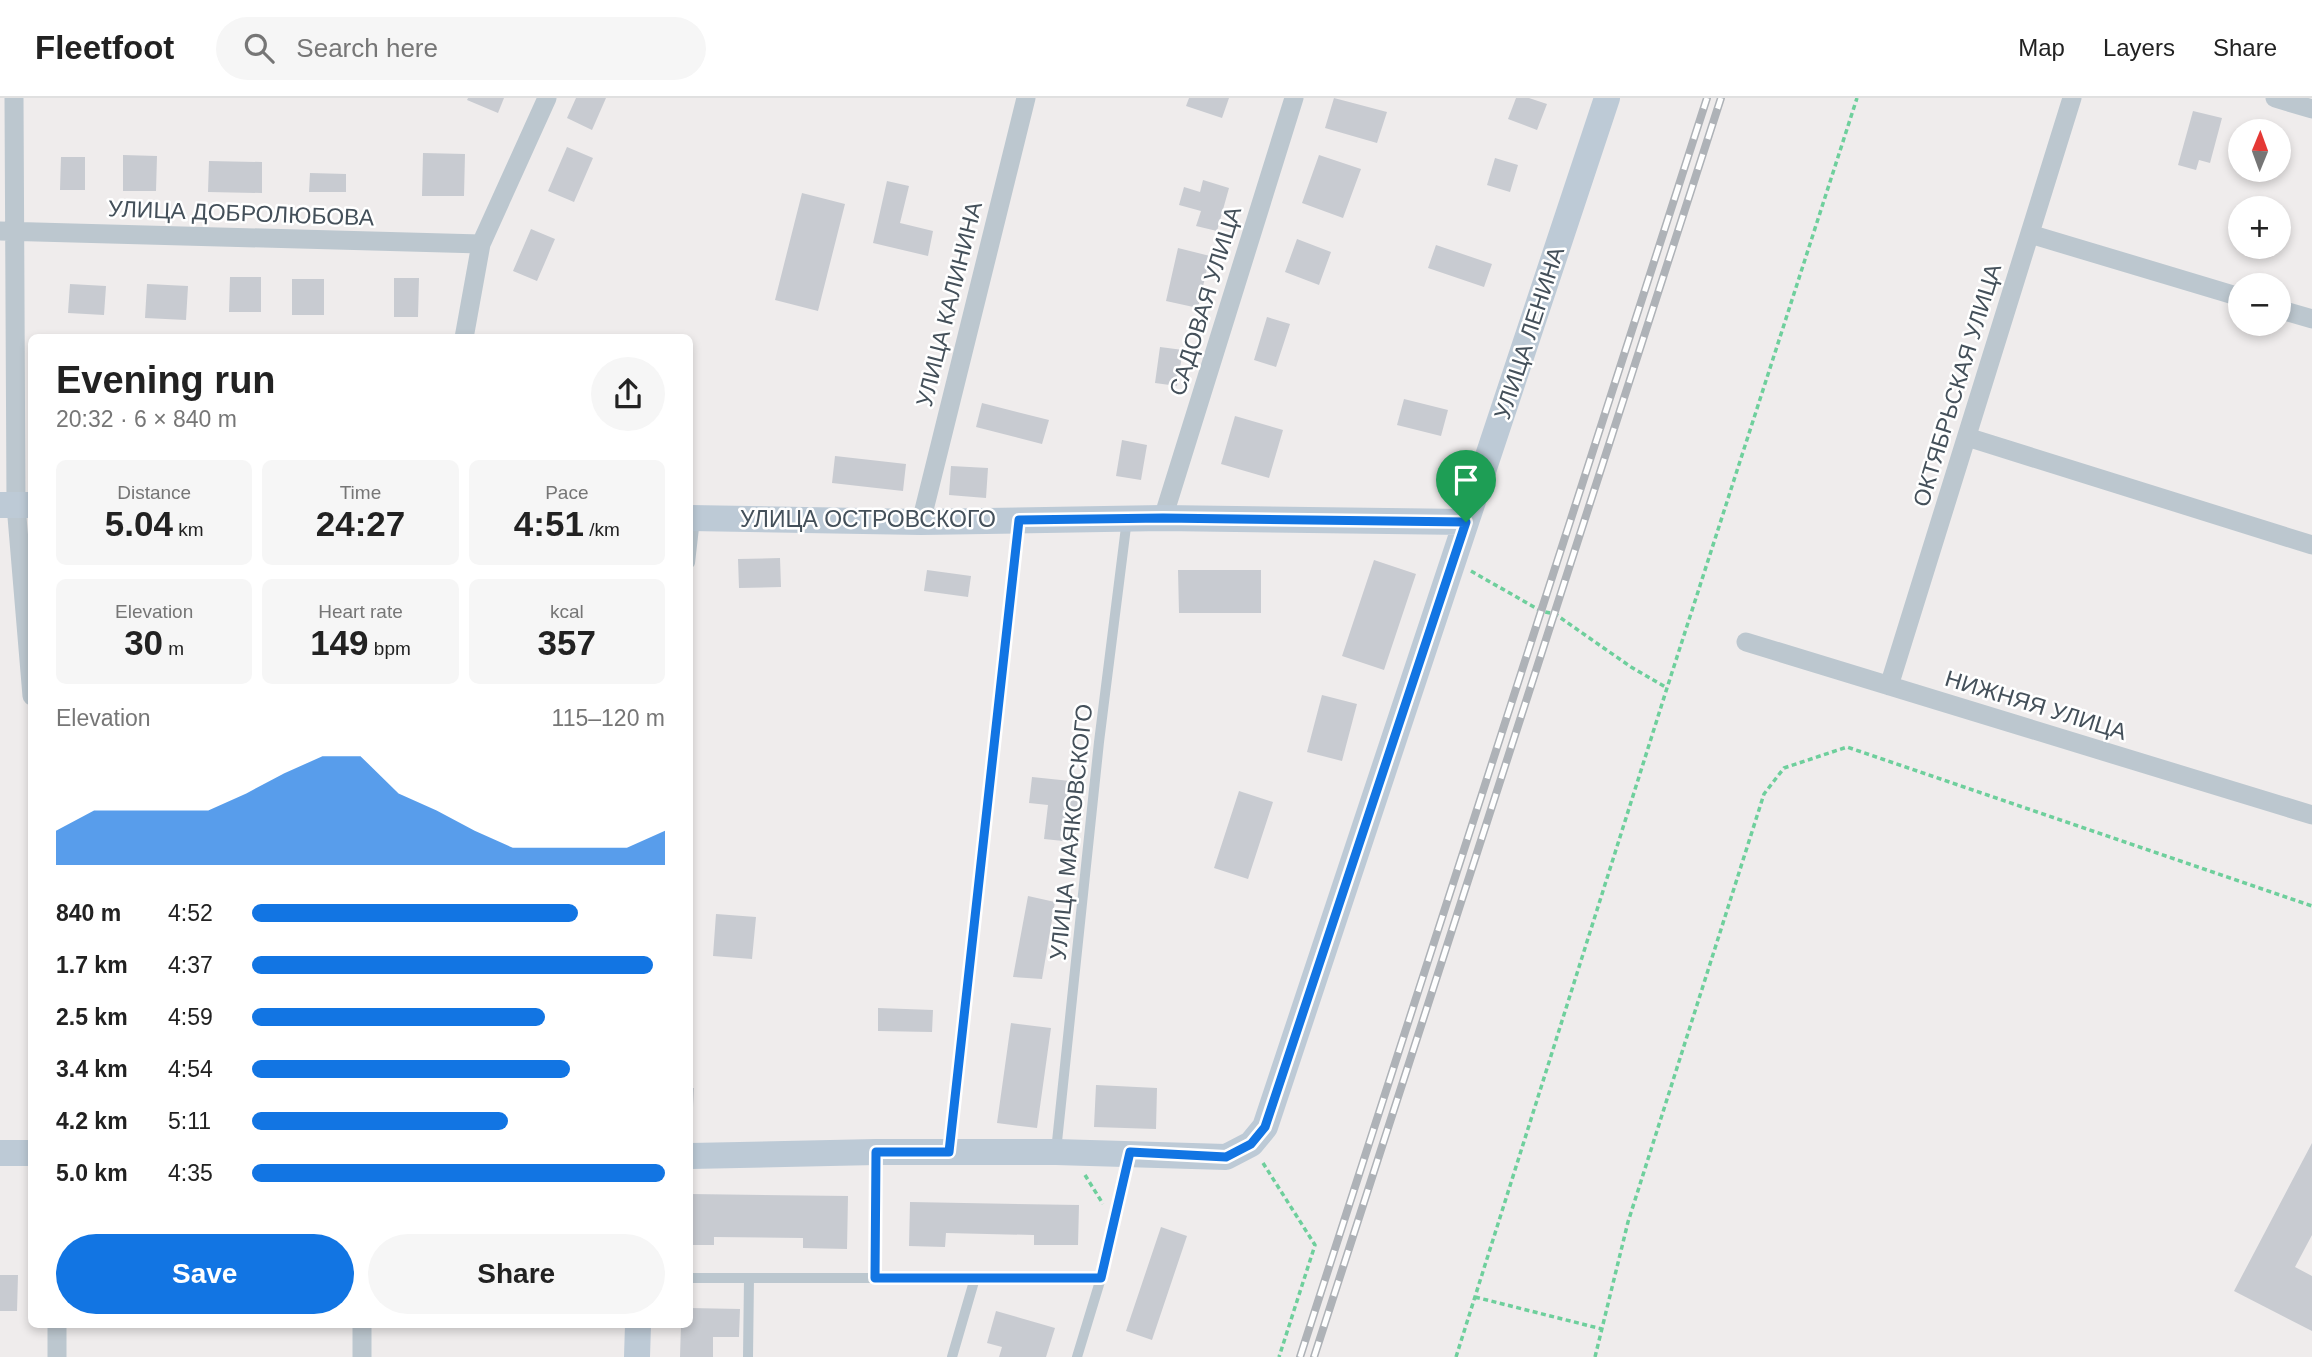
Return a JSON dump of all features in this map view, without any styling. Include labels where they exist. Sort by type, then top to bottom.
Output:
[{"type":"street","points":[[14,98],[7,231],[16,505],[28,648]]},
{"type":"street","points":[[465,334],[481,244],[547,98]]},
{"type":"street","name":"УЛИЦА КАЛИНИНА","points":[[921,522],[1026,98]]},
{"type":"street","name":"САДОВАЯ УЛИЦА","points":[[1163,518],[1294,98]]},
{"type":"street","name":"УЛИЦА ЛЕНИНА","points":[[1258,1135],[1454,562],[1607,98]]},
{"type":"street","name":"ОКТЯБРЬСКАЯ УЛИЦА","points":[[1889,686],[2072,98]]},
{"type":"street","points":[[2275,98],[2312,109]]},
{"type":"street","name":"УЛИЦА ДОБРОЛЮБОВА","points":[[7,231],[481,244]]},
{"type":"street","points":[[2030,234],[2228,293]]},
{"type":"street","points":[[2291,313],[2312,319]]},
{"type":"street","points":[[1967,437],[2312,545]]},
{"type":"street","name":"УЛИЦА ОСТРОВСКОГО","points":[[693,518],[921,522],[1127,518],[1466,522]]},
{"type":"street","name":"НИЖНЯЯ УЛИЦА","points":[[1746,642],[2312,815]]},
{"type":"street","points":[[693,1156],[876,1152],[1130,1152],[1226,1157],[1258,1135]]},
{"type":"street","points":[[0,1153],[28,1153]]},
{"type":"street","points":[[57,1328],[57,1357]]},
{"type":"street","points":[[362,1328],[362,1357]]},
{"type":"street","points":[[637,1357],[638,1328]]},
{"type":"lane","name":"УЛИЦА МАЯКОВСКОГО","points":[[1064,1152],[1099,742],[1127,518]]},
{"type":"lane","points":[[949,1152],[1019,520]]},
{"type":"lane","points":[[875,1278],[876,1152]]},
{"type":"lane","points":[[1077,1357],[1101,1278],[1130,1152]]},
{"type":"lane","points":[[693,1278],[1101,1278]]},
{"type":"lane","points":[[748,1357],[749,1278]]},
{"type":"lane","points":[[952,1357],[975,1278]]},
{"type":"path","points":[[1456,1357],[1857,98]]},
{"type":"path","points":[[1454,562],[1541,611],[1555,614],[1667,688]]},
{"type":"path","points":[[1595,1357],[1628,1222],[1764,794],[1784,768],[1847,747],[2312,906]]},
{"type":"path","points":[[1258,1135],[1315,1245],[1279,1357]]},
{"type":"path","points":[[1064,1152],[1107,1211]]},
{"type":"path","points":[[1475,1297],[1602,1329]]},
{"type":"building","points":[[504,98],[498,113],[467,100]]},
{"type":"building","points":[[576,98],[606,98],[592,130],[567,118]]},
{"type":"building","points":[[1189,98],[1229,98],[1222,118],[1186,106]]},
{"type":"building","points":[[1334,98],[1387,112],[1377,143],[1325,128]]},
{"type":"building","points":[[1516,98],[1529,98],[1547,104],[1537,130],[1508,119]]},
{"type":"building","points":[[2193,111],[2222,118],[2210,163],[2199,160],[2196,170],[2178,165]]},
{"type":"building","points":[[567,147],[593,158],[574,202],[548,191]]},
{"type":"building","points":[[423,153],[465,154],[464,196],[422,196]]},
{"type":"building","points":[[123,155],[157,156],[156,191],[123,191]]},
{"type":"building","points":[[1319,155],[1361,169],[1343,218],[1302,203]]},
{"type":"building","points":[[61,157],[85,157],[85,190],[60,190]]},
{"type":"building","points":[[1495,158],[1518,165],[1510,192],[1487,185]]},
{"type":"building","points":[[209,161],[262,162],[262,193],[208,192]]},
{"type":"building","points":[[310,173],[346,174],[346,192],[309,192]]},
{"type":"building","points":[[1203,180],[1229,188],[1217,231],[1196,226],[1201,211],[1179,205],[1184,187],[1200,192]]},
{"type":"building","points":[[887,181],[909,186],[900,223],[933,231],[928,256],[873,243]]},
{"type":"building","points":[[802,193],[845,204],[818,311],[775,300]]},
{"type":"building","points":[[531,229],[555,239],[537,281],[513,271]]},
{"type":"building","points":[[1297,239],[1331,252],[1319,285],[1285,272]]},
{"type":"building","points":[[1436,245],[1492,264],[1484,287],[1428,268]]},
{"type":"building","points":[[1178,248],[1210,256],[1198,308],[1166,301]]},
{"type":"building","points":[[230,277],[261,277],[261,312],[229,312]]},
{"type":"building","points":[[394,278],[419,278],[418,317],[394,317]]},
{"type":"building","points":[[292,279],[324,279],[324,315],[292,315]]},
{"type":"building","points":[[70,284],[106,286],[104,315],[68,313]]},
{"type":"building","points":[[147,284],[188,286],[186,320],[145,318]]},
{"type":"building","points":[[1267,317],[1290,324],[1276,367],[1254,360]]},
{"type":"building","points":[[1160,347],[1183,350],[1177,386],[1155,383]]},
{"type":"building","points":[[1404,399],[1448,410],[1441,436],[1397,425]]},
{"type":"building","points":[[982,403],[1049,420],[1042,444],[976,427]]},
{"type":"building","points":[[1235,416],[1283,430],[1269,478],[1221,464]]},
{"type":"building","points":[[1122,440],[1147,445],[1141,480],[1116,476]]},
{"type":"building","points":[[835,456],[906,464],[903,491],[832,483]]},
{"type":"building","points":[[951,466],[988,468],[986,498],[949,495]]},
{"type":"building","points":[[780,558],[781,587],[739,588],[738,559]]},
{"type":"building","points":[[1374,560],[1416,574],[1384,670],[1342,656]]},
{"type":"building","points":[[927,570],[971,576],[968,597],[924,591]]},
{"type":"building","points":[[1178,570],[1261,570],[1261,613],[1179,613]]},
{"type":"building","points":[[1322,695],[1357,704],[1342,761],[1307,752]]},
{"type":"building","points":[[1032,777],[1080,782],[1073,842],[1044,839],[1048,805],[1029,803]]},
{"type":"building","points":[[1239,791],[1273,802],[1248,879],[1214,868]]},
{"type":"building","points":[[1028,896],[1055,902],[1042,979],[1013,977]]},
{"type":"building","points":[[716,914],[756,917],[752,959],[713,956]]},
{"type":"building","points":[[878,1008],[933,1010],[932,1032],[878,1031]]},
{"type":"building","points":[[1011,1023],[1051,1028],[1037,1128],[997,1123]]},
{"type":"building","points":[[1096,1085],[1157,1088],[1156,1129],[1094,1127]]},
{"type":"building","points":[[2312,1143],[2312,1235],[2295,1267],[2312,1276],[2312,1331],[2234,1291]]},
{"type":"building","points":[[693,1194],[848,1196],[847,1249],[803,1248],[803,1238],[714,1237],[714,1245],[693,1245]]},
{"type":"building","points":[[910,1202],[1079,1205],[1078,1245],[1034,1245],[1034,1235],[946,1233],[945,1247],[909,1246]]},
{"type":"building","points":[[1161,1227],[1187,1236],[1152,1340],[1126,1331]]},
{"type":"building","points":[[0,1275],[18,1275],[17,1311],[0,1311]]},
{"type":"building","points":[[693,1308],[740,1309],[739,1337],[713,1337],[713,1357],[680,1357],[681,1328],[693,1328]]},
{"type":"building","points":[[996,1311],[1055,1328],[1046,1357],[999,1357],[1002,1347],[987,1343]]},
{"type":"railway","points":[[1300,1357],[1707,98]]},
{"type":"railway","points":[[1314,1357],[1721,98]]},
{"type":"route","points":[[1163,518],[1466,522],[1265,1127],[1251,1144],[1226,1157],[1130,1152],[1101,1278],[875,1278],[876,1152],[949,1152],[1019,520],[1163,518]]}]
